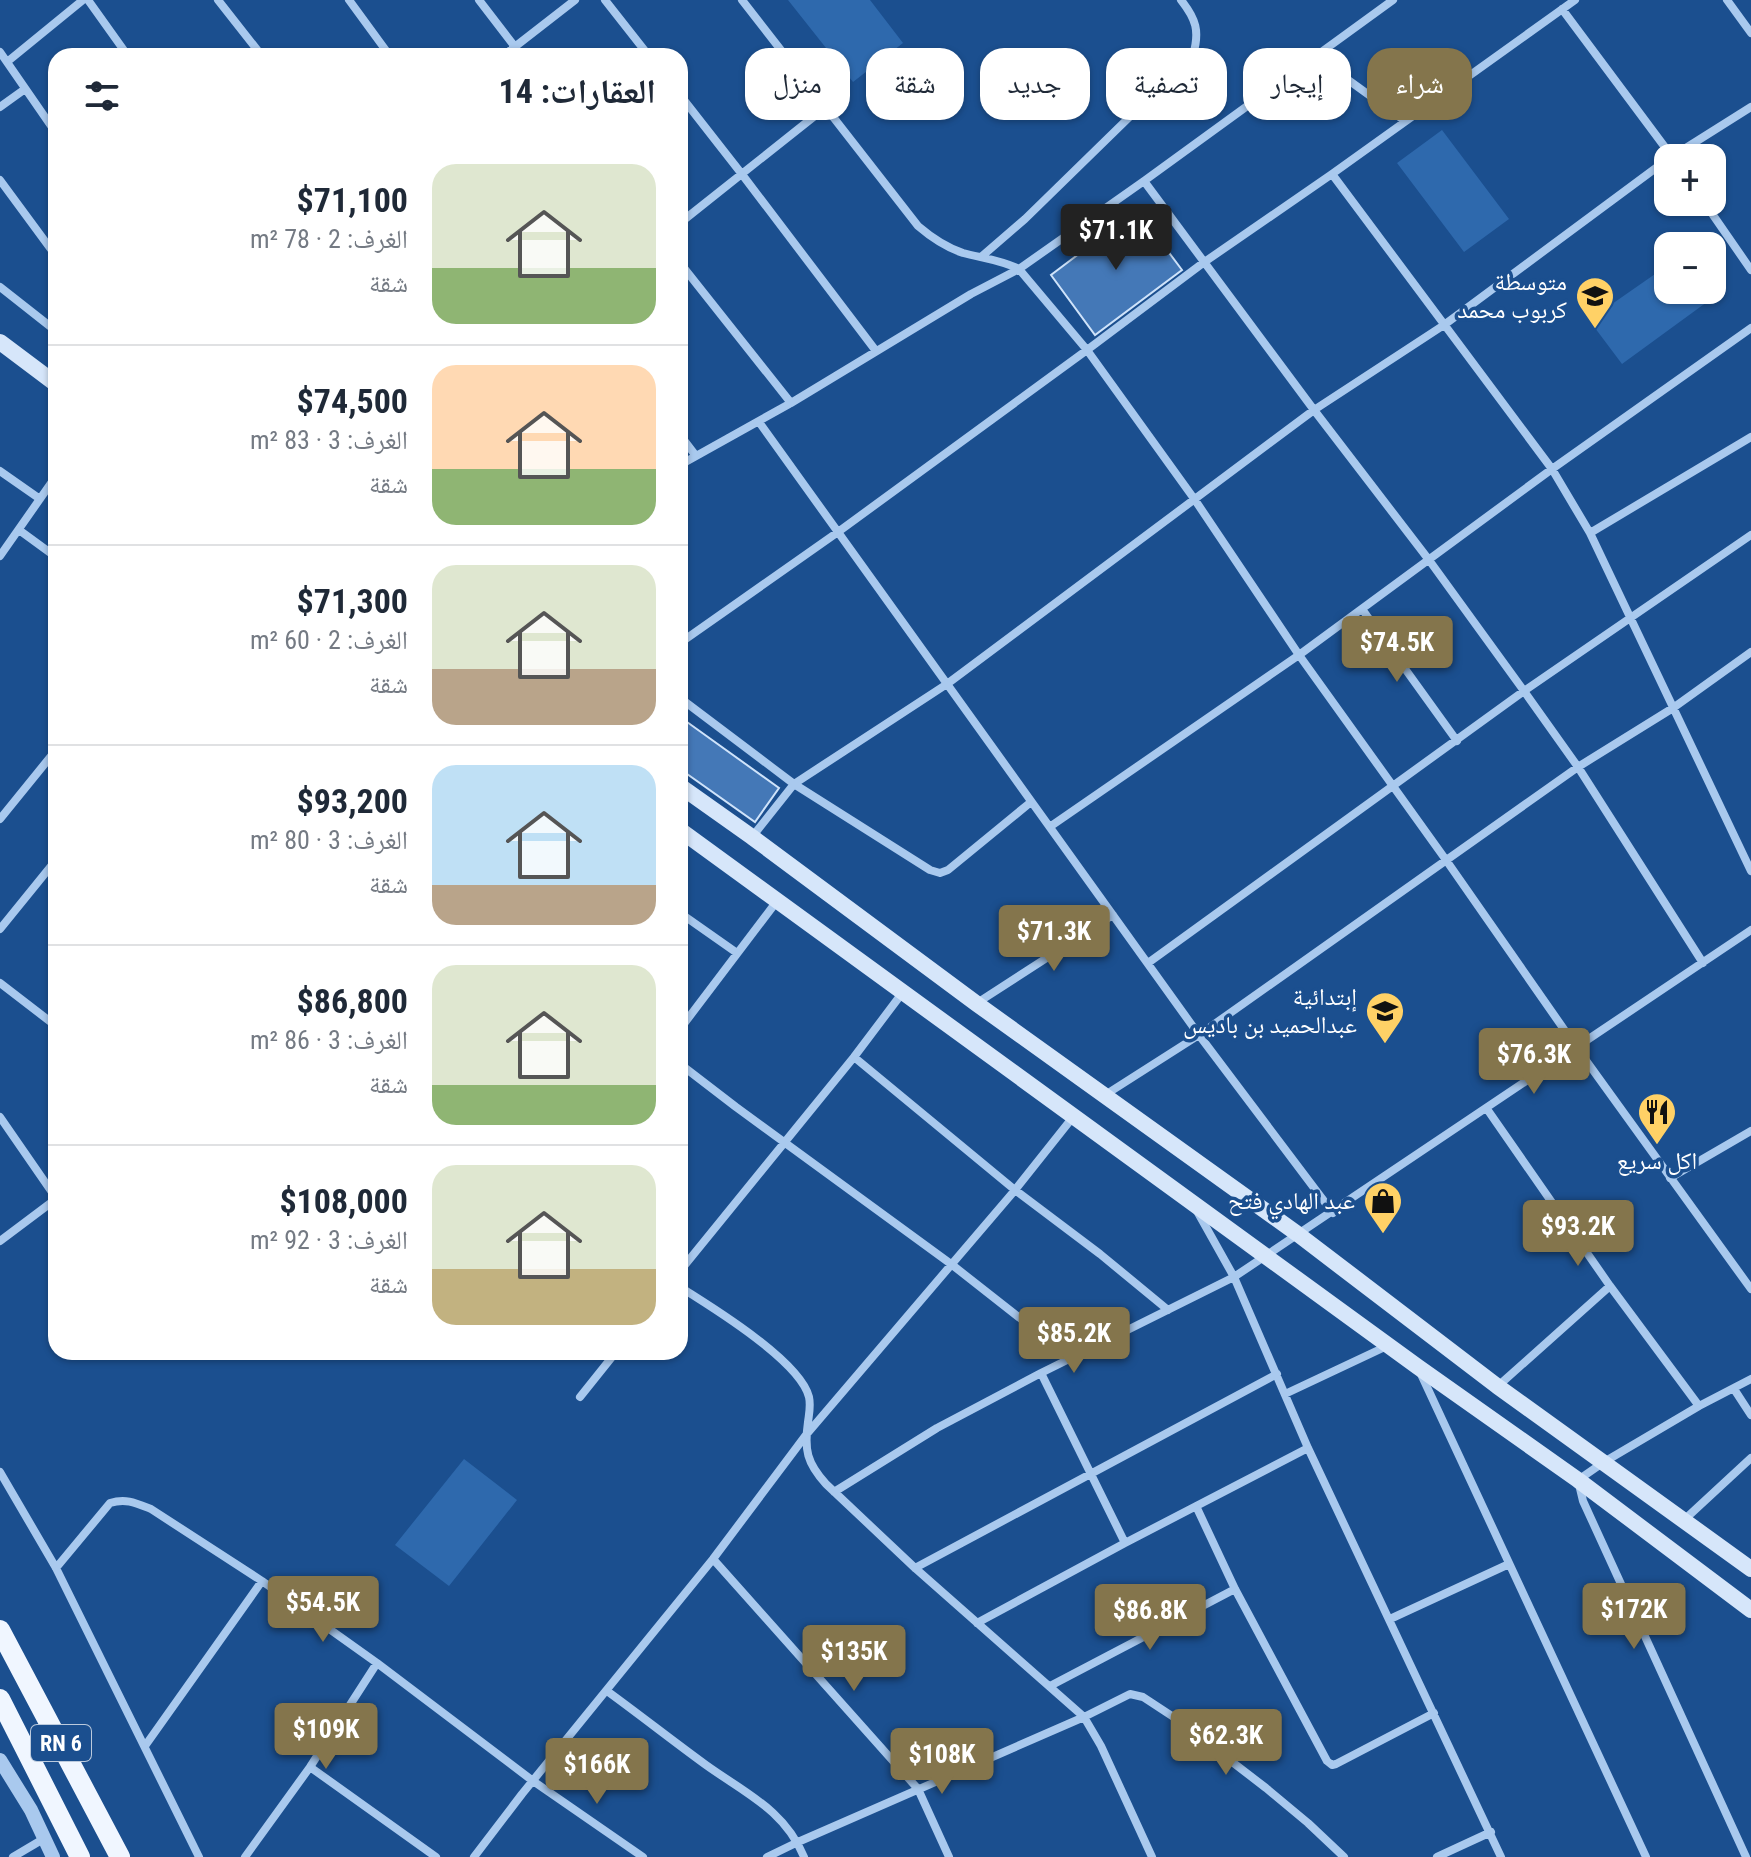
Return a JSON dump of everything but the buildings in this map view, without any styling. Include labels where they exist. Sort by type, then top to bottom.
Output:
[{"type":"main road","points":[[0,342],[48,378]]},
{"type":"main road","points":[[688,792],[1299,1235],[1497,1386],[1751,1569]]},
{"type":"main road","points":[[688,836],[1578,1480],[1751,1610]]},
{"type":"main road","name":"RN 6","points":[[0,1630],[120,1857]]},
{"type":"main road","name":"RN 6","points":[[2,1709],[80,1857]]},
{"type":"street","points":[[7,62],[86,0],[122,48]]},
{"type":"street","points":[[218,0],[256,48]]},
{"type":"street","points":[[349,0],[384,48]]},
{"type":"street","points":[[479,0],[515,47],[575,0]]},
{"type":"street","points":[[605,0],[643,48]]},
{"type":"street","points":[[742,0],[780,48]]},
{"type":"street","points":[[981,257],[1025,219],[1193,55],[1198,35],[1191,14],[1181,0]]},
{"type":"street","points":[[1326,48],[1393,0]]},
{"type":"street","points":[[688,637],[838,532],[1203,263],[1575,0]]},
{"type":"street","points":[[1727,0],[1751,33]]},
{"type":"street","points":[[1562,9],[1661,144]]},
{"type":"street","points":[[0,52],[48,122]]},
{"type":"street","points":[[1351,82],[1405,121]]},
{"type":"street","points":[[0,107],[25,89]]},
{"type":"street","points":[[688,105],[876,351]]},
{"type":"street","points":[[1693,144],[1751,107]]},
{"type":"street","points":[[688,460],[1019,269],[1243,109]]},
{"type":"street","points":[[688,216],[809,120]]},
{"type":"street","points":[[836,120],[918,226],[947,247],[1019,269],[1087,350],[1577,1048],[1749,1284]]},
{"type":"street","points":[[752,837],[794,784],[947,684],[1314,410],[1444,325],[1654,171]]},
{"type":"street","points":[[1332,174],[1552,469],[1590,533],[1751,871]]},
{"type":"street","points":[[0,180],[48,245]]},
{"type":"street","points":[[1144,181],[1524,691],[1578,767],[1703,963]]},
{"type":"street","points":[[1714,216],[1751,270]]},
{"type":"street","points":[[688,273],[791,403]]},
{"type":"street","points":[[0,287],[48,325]]},
{"type":"street","points":[[1051,826],[1299,655],[1552,469],[1751,328]]},
{"type":"street","points":[[759,422],[1199,1035],[1333,1213]]},
{"type":"street","points":[[1590,533],[1751,437]]},
{"type":"street","points":[[688,446],[696,456]]},
{"type":"street","points":[[0,471],[40,499]]},
{"type":"street","points":[[0,556],[48,488]]},
{"type":"street","points":[[19,530],[48,551]]},
{"type":"street","points":[[1148,963],[1524,691],[1751,535]]},
{"type":"street","points":[[1362,609],[1457,741]]},
{"type":"street","points":[[1104,1095],[1199,1035],[1578,767],[1673,708],[1751,652]]},
{"type":"street","points":[[688,704],[794,784],[930,870],[940,873],[956,864],[1031,802]]},
{"type":"street","points":[[0,819],[48,760]]},
{"type":"street","points":[[0,929],[48,870]]},
{"type":"street","points":[[688,1018],[777,900]]},
{"type":"street","points":[[977,1004],[1113,915]]},
{"type":"street","points":[[688,919],[737,953]]},
{"type":"street","points":[[834,1492],[937,1428],[1234,1277],[1751,930]]},
{"type":"street","points":[[0,983],[48,1020]]},
{"type":"street","points":[[688,1261],[903,992]]},
{"type":"street","points":[[854,1057],[1015,1190],[1168,1310]]},
{"type":"street","points":[[688,1070],[951,1264],[1072,1359]]},
{"type":"street","points":[[1487,1109],[1610,1286],[1699,1406]]},
{"type":"street","points":[[474,1857],[713,1559],[806,1435],[1015,1190],[1073,1116]]},
{"type":"street","points":[[0,1117],[48,1186]]},
{"type":"street","points":[[1670,1178],[1751,1131]]},
{"type":"street","points":[[0,1241],[48,1204]]},
{"type":"street","points":[[1193,1204],[1234,1277],[1308,1448],[1501,1857]]},
{"type":"street","points":[[1497,1386],[1610,1286]]},
{"type":"street","points":[[688,1292],[791,1368],[809,1399],[807,1456],[814,1470],[834,1492],[1084,1717],[1101,1746],[1152,1857]]},
{"type":"street","points":[[1285,1394],[1388,1345]]},
{"type":"street","points":[[580,1397],[610,1360]]},
{"type":"street","points":[[1418,1367],[1646,1857]]},
{"type":"street","points":[[1041,1373],[1125,1543]]},
{"type":"street","points":[[915,1568],[1277,1374]]},
{"type":"street","points":[[1746,1857],[1583,1501],[1578,1480],[1699,1406],[1751,1379]]},
{"type":"street","points":[[1734,1389],[1751,1415]]},
{"type":"street","points":[[977,1623],[1308,1448]]},
{"type":"street","points":[[1683,1520],[1751,1458]]},
{"type":"street","points":[[0,1472],[56,1568],[199,1857]]},
{"type":"street","points":[[56,1568],[110,1503],[132,1501],[151,1509],[262,1581],[533,1781],[643,1857]]},
{"type":"street","points":[[1196,1506],[1235,1589],[1329,1764],[1336,1764],[1434,1713]]},
{"type":"street","points":[[713,1559],[918,1789],[949,1857]]},
{"type":"street","points":[[1390,1619],[1509,1564]]},
{"type":"street","points":[[145,1746],[262,1581]]},
{"type":"street","points":[[1050,1686],[1235,1589]]},
{"type":"street","points":[[250,1855],[377,1663]]},
{"type":"street","points":[[607,1691],[768,1807],[784,1821],[804,1857]]},
{"type":"street","points":[[767,1857],[1130,1694],[1143,1697],[1175,1718],[1266,1788],[1344,1857]]},
{"type":"street","points":[[0,1760],[53,1857]]},
{"type":"street","points":[[310,1767],[436,1857]]},
{"type":"street","points":[[1437,1857],[1491,1832]]},
{"type":"street","points":[[13,1857],[45,1838]]},
{"type":"shaded area","points":[[788,0],[870,0],[903,43],[897,48],[866,48],[866,72],[853,82],[850,78],[850,48],[826,48]]},
{"type":"shaded area","points":[[1442,130],[1509,219],[1464,252],[1397,163]]},
{"type":"shaded area","points":[[1654,275],[1654,304],[1704,304],[1622,364],[1589,320]]},
{"type":"shaded area","points":[[464,1459],[517,1500],[449,1586],[395,1545]]},
{"type":"place","name":"متوسطة كربوب محمد","points":[[1595,330]]},
{"type":"place","name":"إبتدائية عبدالحميد بن باديس","points":[[1385,1045]]},
{"type":"place","name":"اكل سريع","points":[[1657,1146]]},
{"type":"place","name":"عبد الهادي فتح","points":[[1383,1235]]}]
